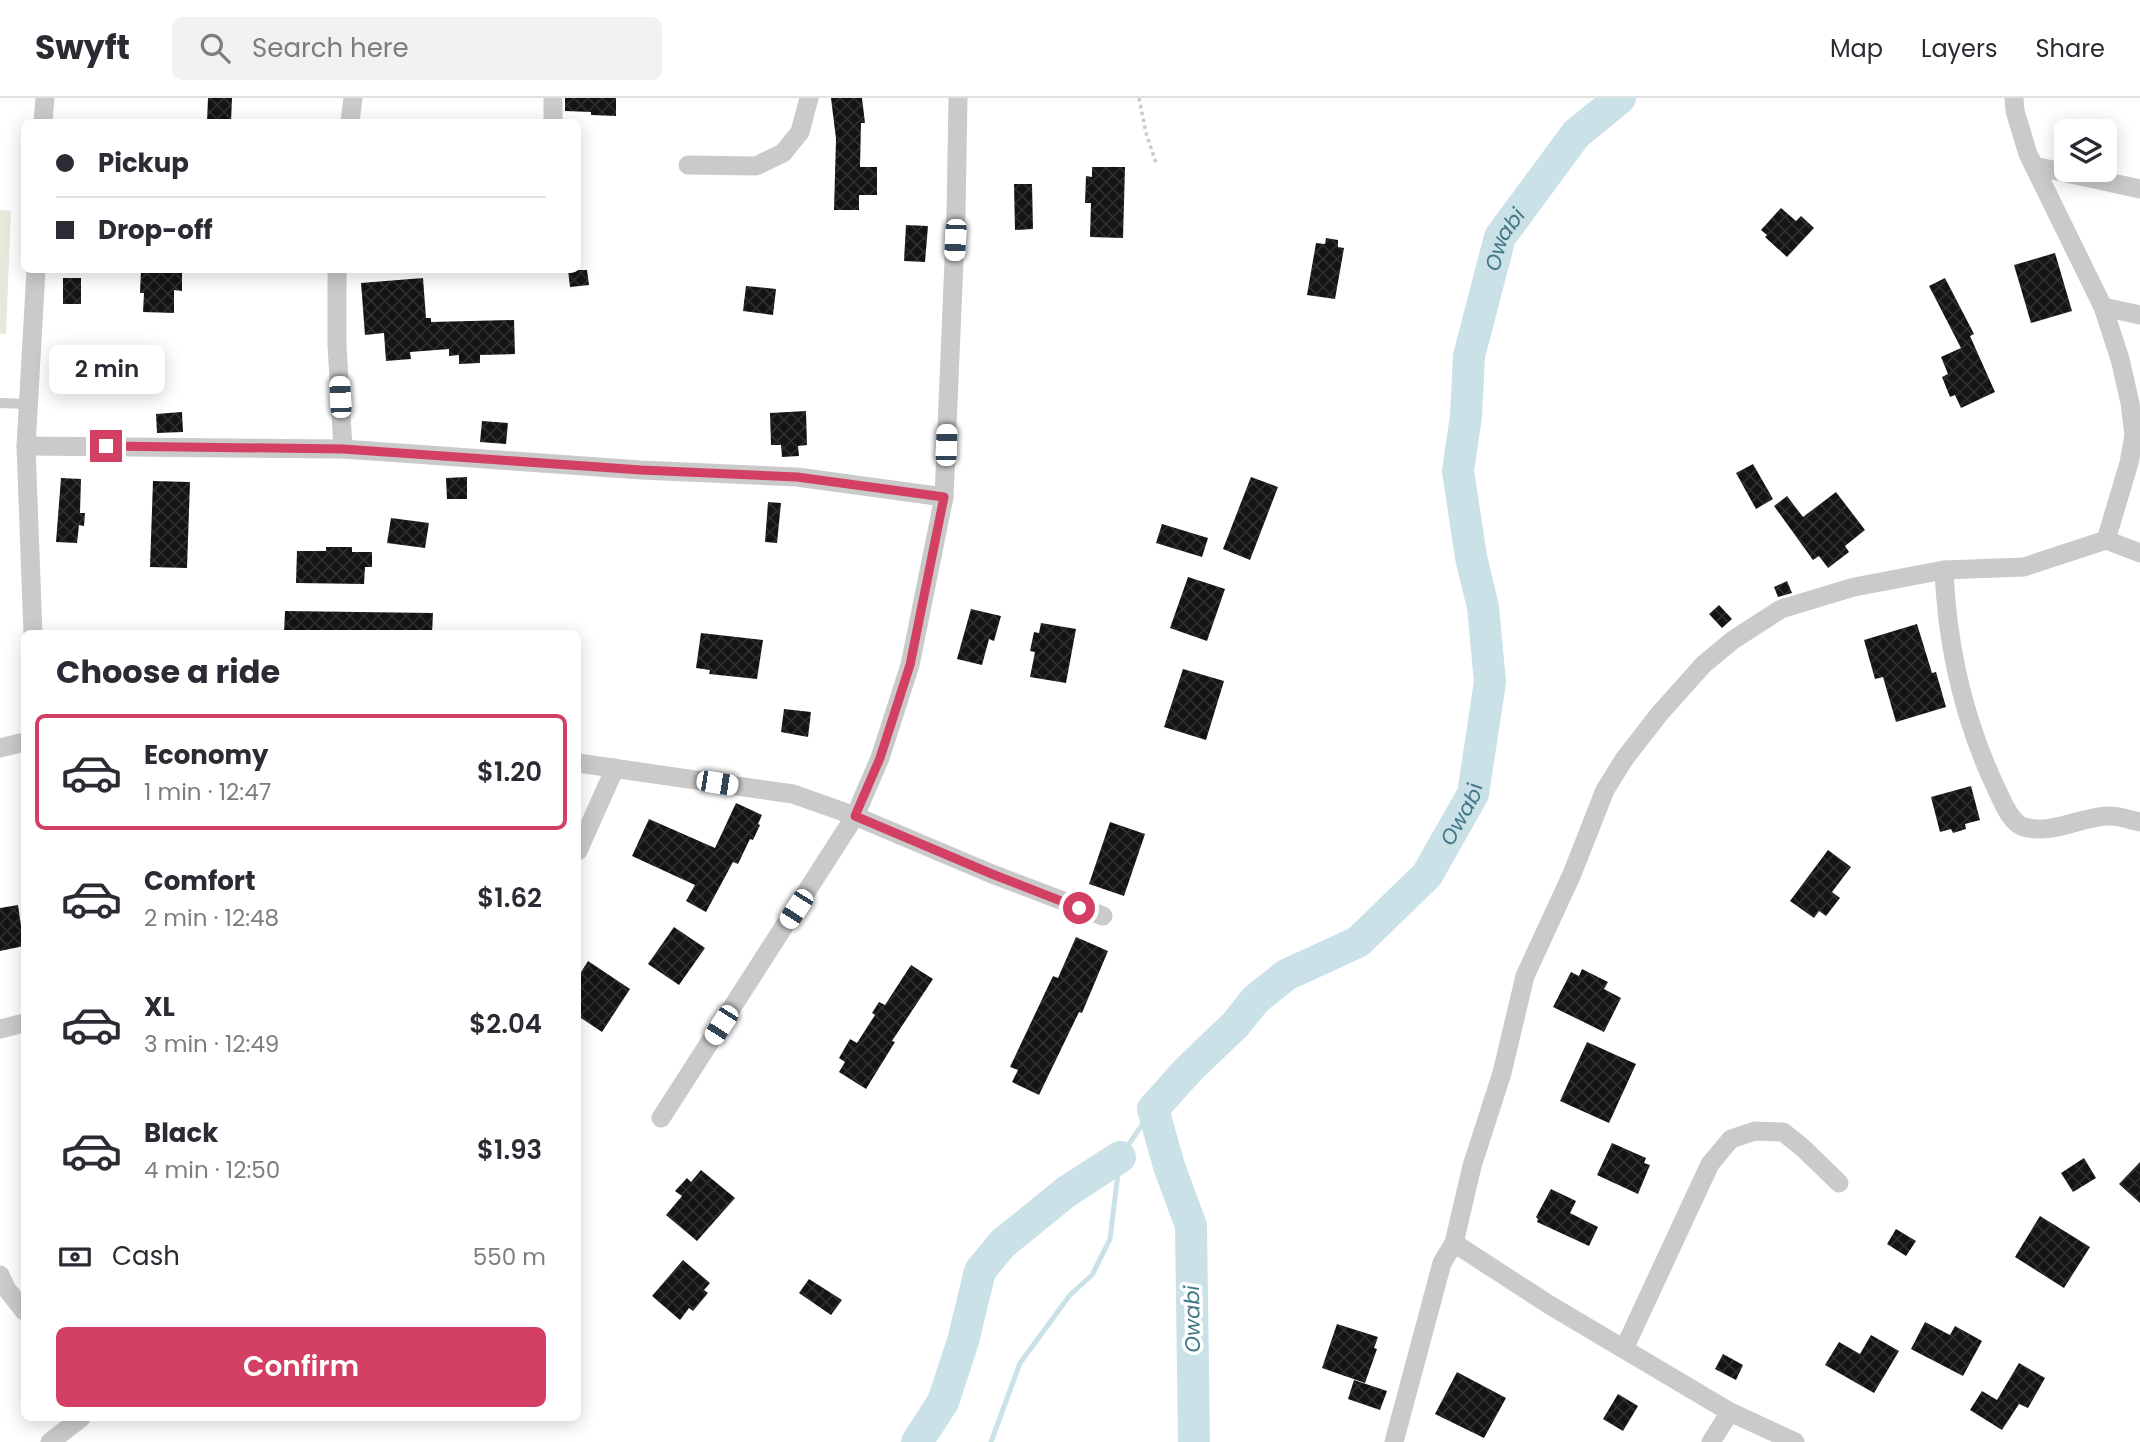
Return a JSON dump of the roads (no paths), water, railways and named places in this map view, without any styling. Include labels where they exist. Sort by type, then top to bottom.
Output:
[{"type":"street","points":[[43,119],[45,98]]},
{"type":"street","points":[[350,119],[353,98]]},
{"type":"street","points":[[553,98],[553,119]]},
{"type":"street","points":[[688,165],[756,166],[783,153],[800,132],[809,98]]},
{"type":"street","points":[[661,1118],[855,816],[880,758],[910,665],[944,497],[956,214],[957,98]]},
{"type":"street","points":[[2014,98],[2015,111],[2034,166],[2103,307],[2120,359],[2130,403],[2133,435],[2129,463],[2106,540]]},
{"type":"street","points":[[2034,166],[2140,189]]},
{"type":"street","points":[[33,630],[26,446],[36,273]]},
{"type":"street","points":[[337,273],[337,345],[343,449]]},
{"type":"street","points":[[2103,307],[2140,315]]},
{"type":"street","points":[[26,446],[343,449],[641,470],[797,477],[944,497]]},
{"type":"street","points":[[1394,1442],[1442,1264],[1454,1243],[1472,1166],[1502,1073],[1525,976],[1572,874],[1605,790],[1625,758],[1660,713],[1704,664],[1733,640],[1781,609],[1854,587],[1944,570],[2024,567],[2106,540],[2140,553]]},
{"type":"street","points":[[1944,570],[1945,613],[1970,724],[1982,759],[2005,807],[2019,825],[2032,829],[2110,816],[2140,822]]},
{"type":"street","points":[[0,748],[21,743]]},
{"type":"street","points":[[581,763],[793,794],[855,816],[992,874],[1103,916]]},
{"type":"street","points":[[581,844],[615,768]]},
{"type":"street","points":[[0,1029],[21,1024]]},
{"type":"street","points":[[1624,1349],[1710,1164],[1731,1139],[1755,1131],[1783,1132],[1839,1183]]},
{"type":"street","points":[[1454,1243],[1548,1304],[1730,1412],[1795,1442]]},
{"type":"street","points":[[0,1275],[21,1306]]},
{"type":"street","points":[[1711,1442],[1730,1412]]},
{"type":"street","points":[[50,1442],[77,1421]]},
{"type":"lane","points":[[0,404],[29,404]]},
{"type":"waterway","name":"Owabi","points":[[1194,1442],[1191,1226],[1169,1166],[1153,1109],[1189,1069],[1235,1025],[1256,999],[1286,975],[1358,942],[1427,875],[1473,794],[1490,682],[1483,607],[1471,557],[1458,471],[1466,416],[1469,356],[1500,237],[1576,134],[1620,98]]},
{"type":"waterway","points":[[991,1442],[1020,1363],[1070,1295],[1092,1275],[1110,1239],[1120,1157],[1153,1109]]},
{"type":"waterway","points":[[917,1442],[943,1402],[963,1341],[980,1271],[1002,1244],[1066,1192],[1120,1157]]}]
